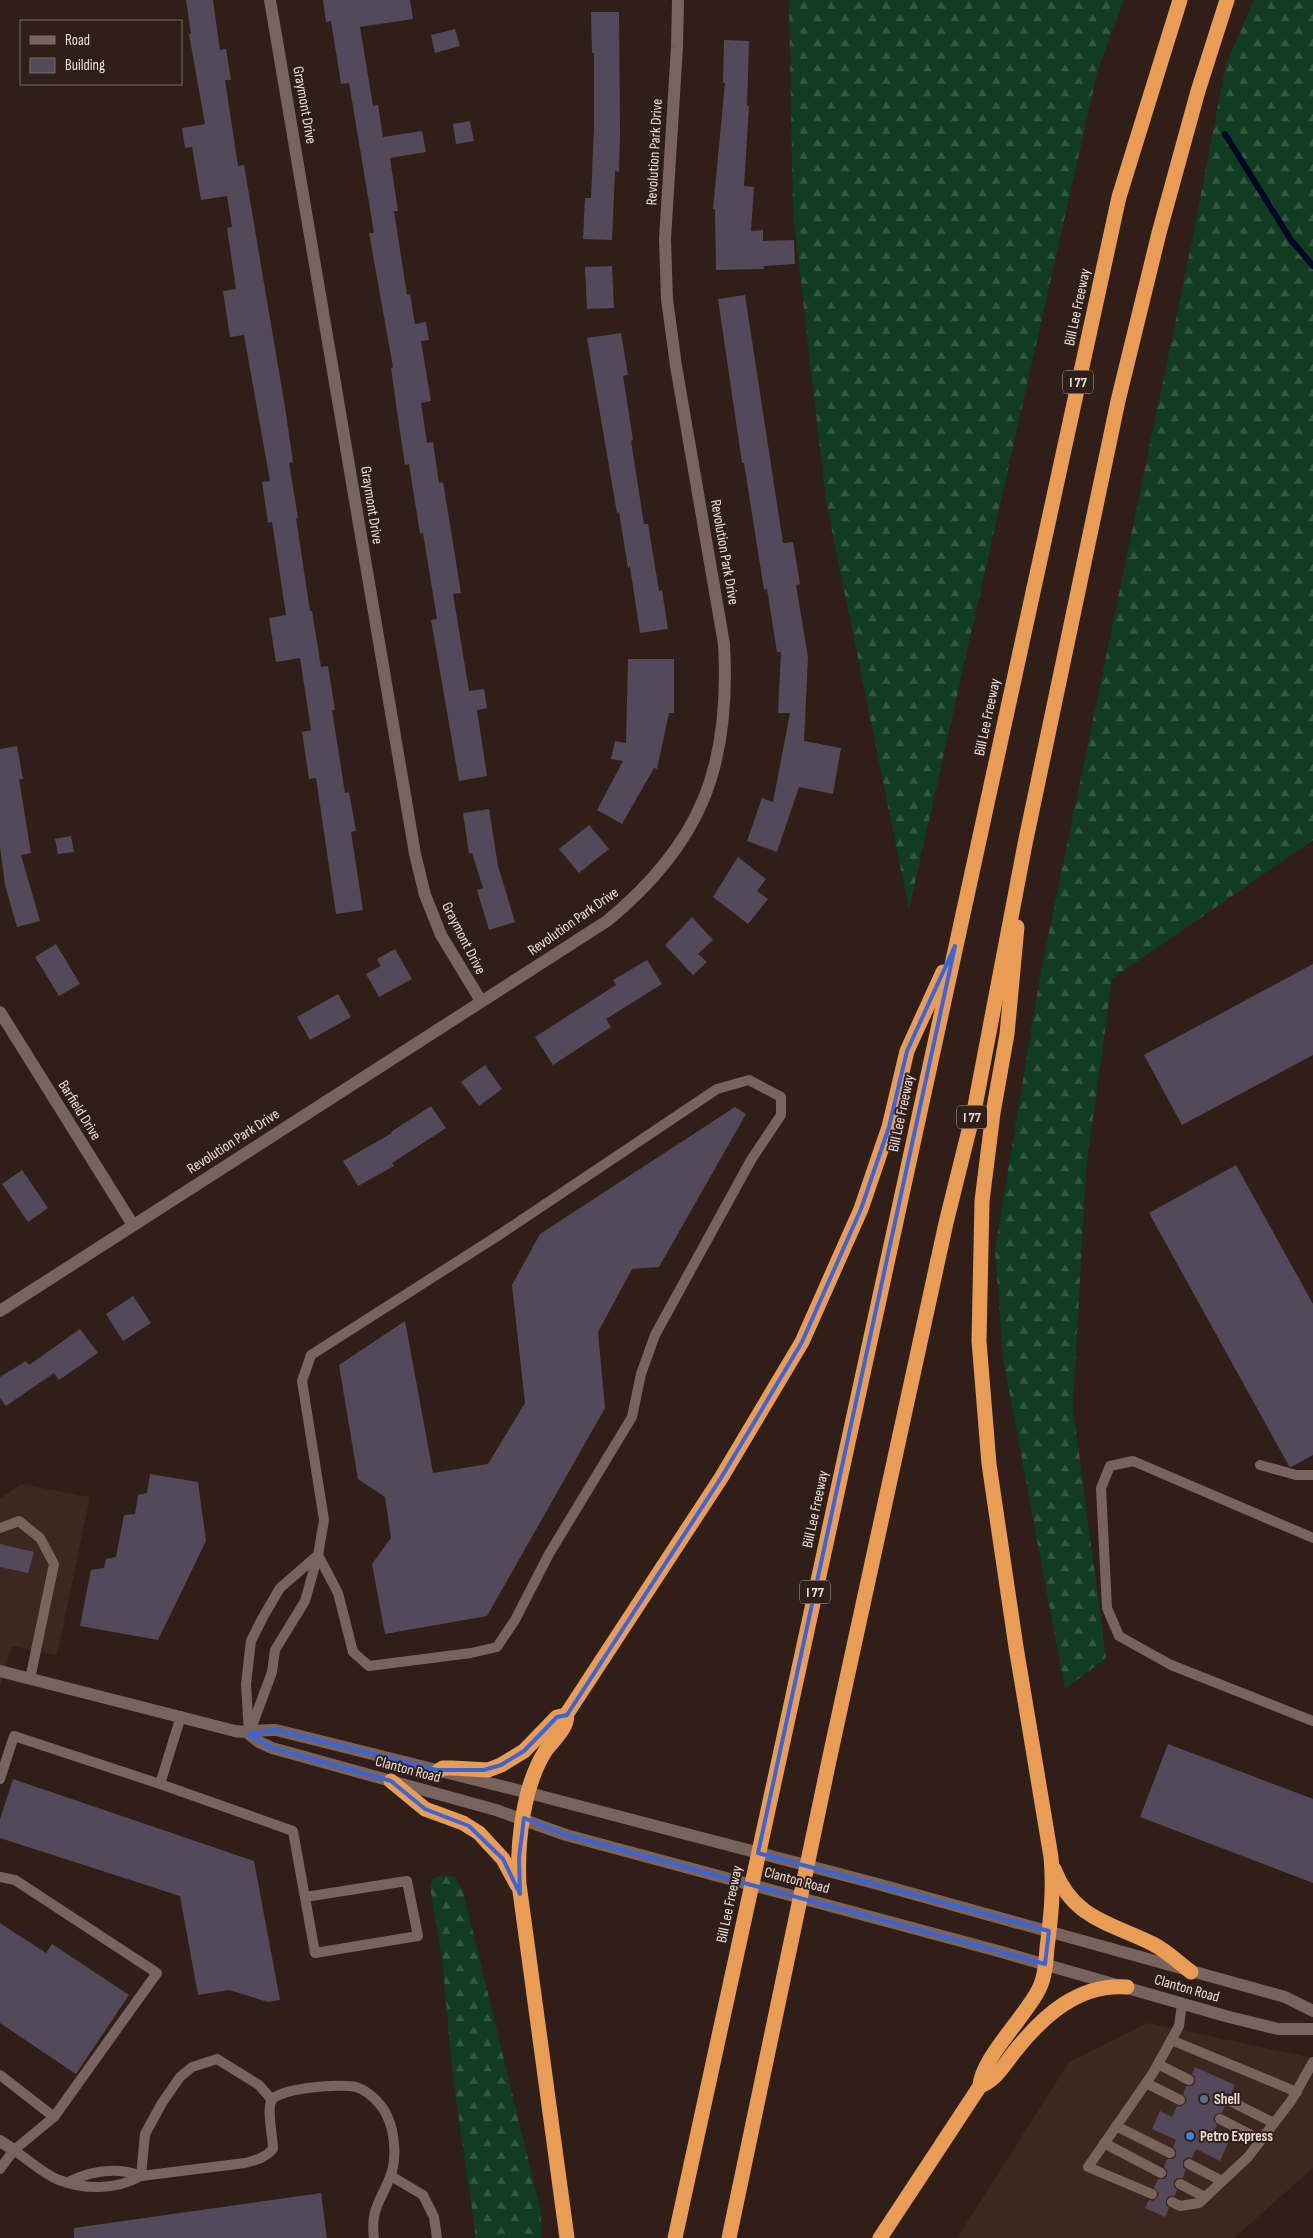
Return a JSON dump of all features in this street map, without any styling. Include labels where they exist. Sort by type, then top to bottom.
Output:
[{"type":"highway","name":"Bill Lee Freeway","points":[[675,2238],[1119,197],[1180,0]]},
{"type":"highway","name":"I 77","points":[[729,2238],[832,1746],[943,1233],[974,1106],[1025,844],[1118,401],[1159,233],[1198,91],[1227,0]]},
{"type":"highway","points":[[980,2086],[984,2069],[1040,1988],[1046,1964],[1053,1884],[989,1464],[979,1341],[982,1201],[993,1114],[1007,1034],[1025,844]]},
{"type":"highway","points":[[567,2238],[520,1894],[518,1858],[529,1793],[537,1765],[566,1724],[566,1715],[721,1478],[802,1342],[861,1209],[889,1127],[906,1050],[955,946]]},
{"type":"highway","points":[[438,1771],[442,1768],[488,1770],[501,1765],[524,1751],[556,1716],[566,1715]]},
{"type":"highway","points":[[391,1781],[425,1808],[463,1823],[478,1833],[503,1859],[512,1872],[520,1894]]},
{"type":"highway","points":[[1050,1857],[1061,1882],[1084,1910],[1107,1925],[1155,1945],[1191,1972]]},
{"type":"highway","points":[[880,2238],[980,2086],[995,2077],[1030,2033],[1064,2004],[1094,1989],[1109,1986],[1127,1987]]},
{"type":"street","name":"Graymont Drive","points":[[270,0],[415,854],[425,895],[441,935],[481,1002]]},
{"type":"street","name":"Revolution Park Drive","points":[[0,1311],[607,921],[649,884],[675,852],[696,818],[711,780],[722,741],[727,684],[724,644],[676,366],[667,299],[665,239],[678,0]]},
{"type":"street","name":"Barfield Drive","points":[[0,1012],[133,1225]]},
{"type":"street","name":"Clanton Road","points":[[0,1671],[249,1734],[259,1742],[272,1748],[524,1819],[566,1835],[1046,1964],[1182,2004],[1278,2029],[1313,2029]]},
{"type":"street","name":"Clanton Road","points":[[249,1734],[263,1730],[276,1730],[529,1793],[874,1883],[1049,1931],[1285,1997],[1313,2011]]},
{"type":"street","points":[[0,2141],[14,2150]]},
{"type":"lane","points":[[249,1734],[272,1672],[275,1650],[305,1601],[318,1555],[324,1520],[302,1381],[311,1355],[499,1235],[717,1089],[749,1080],[781,1097],[781,1115],[751,1160],[655,1335],[641,1374],[632,1417],[549,1554],[515,1620],[497,1647],[472,1653],[369,1666],[354,1652],[338,1592],[318,1555]]},
{"type":"lane","points":[[1313,1538],[1133,1461],[1110,1466],[1101,1488],[1107,1608],[1119,1636],[1171,1665],[1313,1721]]},
{"type":"lane","points":[[1260,1466],[1296,1475],[1313,1475]]},
{"type":"lane","points":[[0,1528],[19,1522],[40,1538],[54,1564],[30,1679]]},
{"type":"lane","points":[[249,1734],[246,1684],[251,1641],[280,1588],[318,1555]]},
{"type":"lane","points":[[160,1784],[181,1716]]},
{"type":"lane","points":[[0,1779],[14,1736],[160,1784],[293,1831],[315,1953],[418,1936],[408,1881],[305,1897]]},
{"type":"lane","points":[[0,1877],[15,1880],[157,1972],[54,2117],[14,2150],[0,2169]]},
{"type":"lane","points":[[1152,2194],[1088,2167],[1158,2064],[1179,2026],[1182,2004]]},
{"type":"lane","points":[[1171,2040],[1297,2092]]},
{"type":"lane","points":[[141,2176],[145,2134],[162,2103],[180,2077],[192,2066],[217,2059],[259,2085],[272,2100]]},
{"type":"lane","points":[[1172,2202],[1180,2206],[1199,2203],[1248,2157],[1297,2092],[1313,2062]]},
{"type":"lane","points":[[1158,2064],[1189,2080]]},
{"type":"lane","points":[[0,2075],[54,2117]]},
{"type":"lane","points":[[1146,2083],[1180,2100]]},
{"type":"lane","points":[[68,2182],[82,2175],[100,2172],[120,2171],[141,2176],[245,2164],[268,2155],[273,2149],[269,2108],[272,2100],[278,2094],[288,2091],[345,2086],[356,2087],[368,2093],[379,2103],[388,2116],[393,2132],[394,2156],[391,2176],[380,2196],[374,2215],[374,2238]]},
{"type":"lane","points":[[1228,2100],[1274,2123]]},
{"type":"lane","points":[[1220,2119],[1261,2140]]},
{"type":"lane","points":[[1116,2126],[1170,2153]]},
{"type":"lane","points":[[1104,2144],[1161,2173]]},
{"type":"lane","points":[[14,2150],[58,2180],[84,2188],[96,2188],[130,2182],[141,2176]]},
{"type":"lane","points":[[1190,2164],[1222,2181]]},
{"type":"lane","points":[[391,2176],[423,2195],[434,2217],[437,2238]]},
{"type":"lane","points":[[1180,2184],[1205,2197]]},
{"type":"highlighted area","points":[[955,946],[758,1853],[1049,1931],[1045,1964],[566,1835],[524,1818],[519,1858],[520,1894],[503,1859],[469,1826],[425,1809],[391,1781],[272,1748],[249,1734],[276,1730],[437,1770],[484,1770],[501,1765],[524,1751],[557,1717],[567,1715],[721,1478],[802,1342],[831,1280],[861,1209],[889,1127],[907,1051]]},
{"type":"shaded area","points":[[21,1484],[90,1497],[57,1655],[12,1646],[0,1687],[0,1499]]},
{"type":"shaded area","points":[[1148,2023],[1313,2058],[1313,2168],[1234,2238],[957,2238],[1069,2062]]},
{"type":"green space","points":[[789,0],[1124,0],[1098,69],[909,909],[826,501],[793,212]]},
{"type":"green space","points":[[1254,0],[1313,0],[1313,840],[1112,979],[1086,1170],[1073,1408],[1106,1658],[1065,1689],[1003,1359],[995,1249],[1041,971],[1191,246],[1226,64]]},
{"type":"green space","points":[[442,1875],[455,1877],[463,1891],[541,2212],[541,2238],[476,2238],[453,2078],[442,1958],[430,1886],[432,1879]]},
{"type":"building","points":[[186,0],[213,0],[220,50],[226,49],[231,80],[225,80],[238,166],[244,165],[285,407],[293,462],[289,463],[310,611],[312,611],[321,667],[328,666],[335,710],[332,710],[345,793],[349,792],[356,831],[351,832],[363,910],[336,914],[316,778],[309,779],[302,732],[311,730],[300,658],[276,662],[269,618],[286,615],[272,522],[268,523],[262,482],[270,481],[244,335],[230,337],[223,291],[236,289],[227,228],[232,227],[227,196],[201,200],[192,147],[185,148],[182,128],[205,124],[189,34],[191,34]]},
{"type":"building","points":[[323,0],[410,0],[413,19],[360,27],[373,106],[378,105],[383,137],[422,131],[426,152],[390,158],[398,211],[394,211],[407,295],[410,294],[415,324],[426,322],[429,340],[421,341],[431,401],[421,403],[427,443],[433,442],[439,483],[443,482],[461,593],[453,594],[469,691],[484,689],[487,708],[477,710],[487,776],[459,781],[431,620],[437,619],[423,533],[420,534],[409,464],[405,465],[391,368],[393,367],[369,233],[374,233],[349,83],[341,84],[331,21],[326,22]]},
{"type":"building","points":[[591,12],[619,12],[619,172],[615,171],[612,240],[583,239],[585,198],[591,198],[594,127],[594,53],[592,53]]},
{"type":"building","points":[[455,29],[460,46],[435,53],[431,35]]},
{"type":"building","points":[[724,40],[749,41],[747,106],[749,106],[744,186],[754,187],[751,231],[763,230],[763,241],[794,240],[795,264],[764,266],[764,269],[716,270],[715,209],[713,209],[725,83],[723,83]]},
{"type":"building","points":[[470,121],[474,141],[456,144],[453,124]]},
{"type":"building","points":[[612,266],[614,308],[587,309],[585,267]]},
{"type":"building","points":[[745,295],[783,543],[793,542],[800,584],[796,585],[808,657],[804,741],[841,748],[833,794],[799,787],[777,852],[747,841],[762,798],[773,802],[790,713],[778,713],[781,652],[777,652],[767,589],[764,590],[744,463],[742,463],[718,299]]},
{"type":"building","points":[[621,333],[628,375],[623,376],[644,524],[648,524],[659,591],[662,590],[668,629],[640,633],[630,567],[628,568],[619,512],[617,513],[587,338]]},
{"type":"building","points":[[628,659],[674,659],[674,713],[669,713],[657,769],[654,768],[622,824],[597,810],[623,761],[611,759],[615,741],[626,743]]},
{"type":"building","points":[[17,746],[23,779],[19,779],[31,853],[21,855],[40,921],[17,927],[5,885],[0,847],[0,749]]},
{"type":"building","points":[[489,809],[498,866],[515,922],[489,930],[477,890],[483,888],[472,853],[469,854],[463,813]]},
{"type":"building","points":[[589,825],[609,849],[579,873],[559,849]]},
{"type":"building","points":[[71,836],[74,852],[58,854],[55,839]]},
{"type":"building","points":[[738,857],[766,879],[757,891],[768,899],[748,924],[713,897]]},
{"type":"building","points":[[692,917],[713,940],[698,954],[707,962],[693,975],[665,945]]},
{"type":"building","points":[[56,944],[80,984],[59,996],[35,957]]},
{"type":"building","points":[[395,949],[412,979],[379,997],[366,974],[381,966],[377,959]]},
{"type":"building","points":[[647,960],[662,984],[606,1019],[611,1027],[553,1065],[535,1037],[616,985],[613,980]]},
{"type":"building","points":[[1313,964],[1313,1055],[1182,1125],[1144,1055]]},
{"type":"building","points":[[338,994],[351,1017],[310,1040],[297,1017]]},
{"type":"building","points":[[485,1065],[502,1089],[479,1106],[461,1082]]},
{"type":"building","points":[[431,1106],[446,1128],[392,1163],[394,1166],[358,1186],[343,1161],[392,1133]]},
{"type":"building","points":[[735,1107],[746,1114],[659,1267],[632,1269],[598,1332],[605,1408],[487,1616],[385,1634],[372,1564],[391,1538],[385,1497],[358,1479],[339,1365],[405,1321],[433,1473],[488,1464],[525,1403],[512,1285],[540,1234]]},
{"type":"building","points":[[1236,1165],[1313,1304],[1313,1455],[1291,1467],[1149,1213]]},
{"type":"building","points":[[22,1170],[48,1208],[28,1222],[2,1184]]},
{"type":"building","points":[[133,1296],[151,1323],[123,1341],[106,1314]]},
{"type":"building","points":[[80,1329],[98,1353],[59,1380],[54,1373],[6,1406],[0,1398],[0,1377],[26,1361],[29,1365]]},
{"type":"building","points":[[150,1474],[198,1482],[206,1541],[158,1640],[80,1626],[91,1570],[104,1568],[106,1559],[116,1557],[124,1515],[135,1514],[138,1495],[147,1493]]},
{"type":"building","points":[[0,1544],[34,1552],[28,1573],[0,1567]]},
{"type":"building","points":[[1168,1744],[1313,1799],[1313,1883],[1140,1817]]},
{"type":"building","points":[[13,1779],[254,1861],[280,2000],[268,2002],[229,1990],[198,1995],[180,1896],[0,1838],[0,1819]]},
{"type":"building","points":[[0,1923],[46,1953],[52,1944],[129,1995],[76,2074],[0,2023]]},
{"type":"building","points":[[1195,2067],[1235,2085],[1231,2094],[1227,2093],[1222,2097],[1221,2101],[1225,2106],[1222,2113],[1216,2114],[1213,2119],[1217,2125],[1212,2135],[1228,2143],[1220,2161],[1196,2149],[1192,2158],[1188,2157],[1183,2160],[1183,2167],[1186,2170],[1183,2178],[1177,2178],[1174,2181],[1174,2187],[1177,2190],[1175,2196],[1169,2196],[1166,2199],[1166,2205],[1169,2208],[1165,2217],[1145,2208],[1149,2200],[1153,2201],[1158,2197],[1159,2193],[1154,2188],[1158,2179],[1164,2179],[1167,2176],[1167,2170],[1164,2167],[1167,2159],[1173,2159],[1176,2156],[1176,2150],[1173,2147],[1176,2140],[1152,2129],[1160,2111],[1172,2117],[1177,2106],[1181,2107],[1186,2103],[1187,2099],[1183,2094],[1186,2086],[1192,2086],[1195,2083],[1195,2077],[1192,2074]]},
{"type":"building","points":[[321,2193],[327,2238],[74,2238],[74,2228]]},
{"type":"waterway","points":[[1225,134],[1291,240],[1313,266]]},
{"type":"place","name":"Shell","points":[[1204,2099]]},
{"type":"place","name":"Petro Express","points":[[1190,2136]]}]
